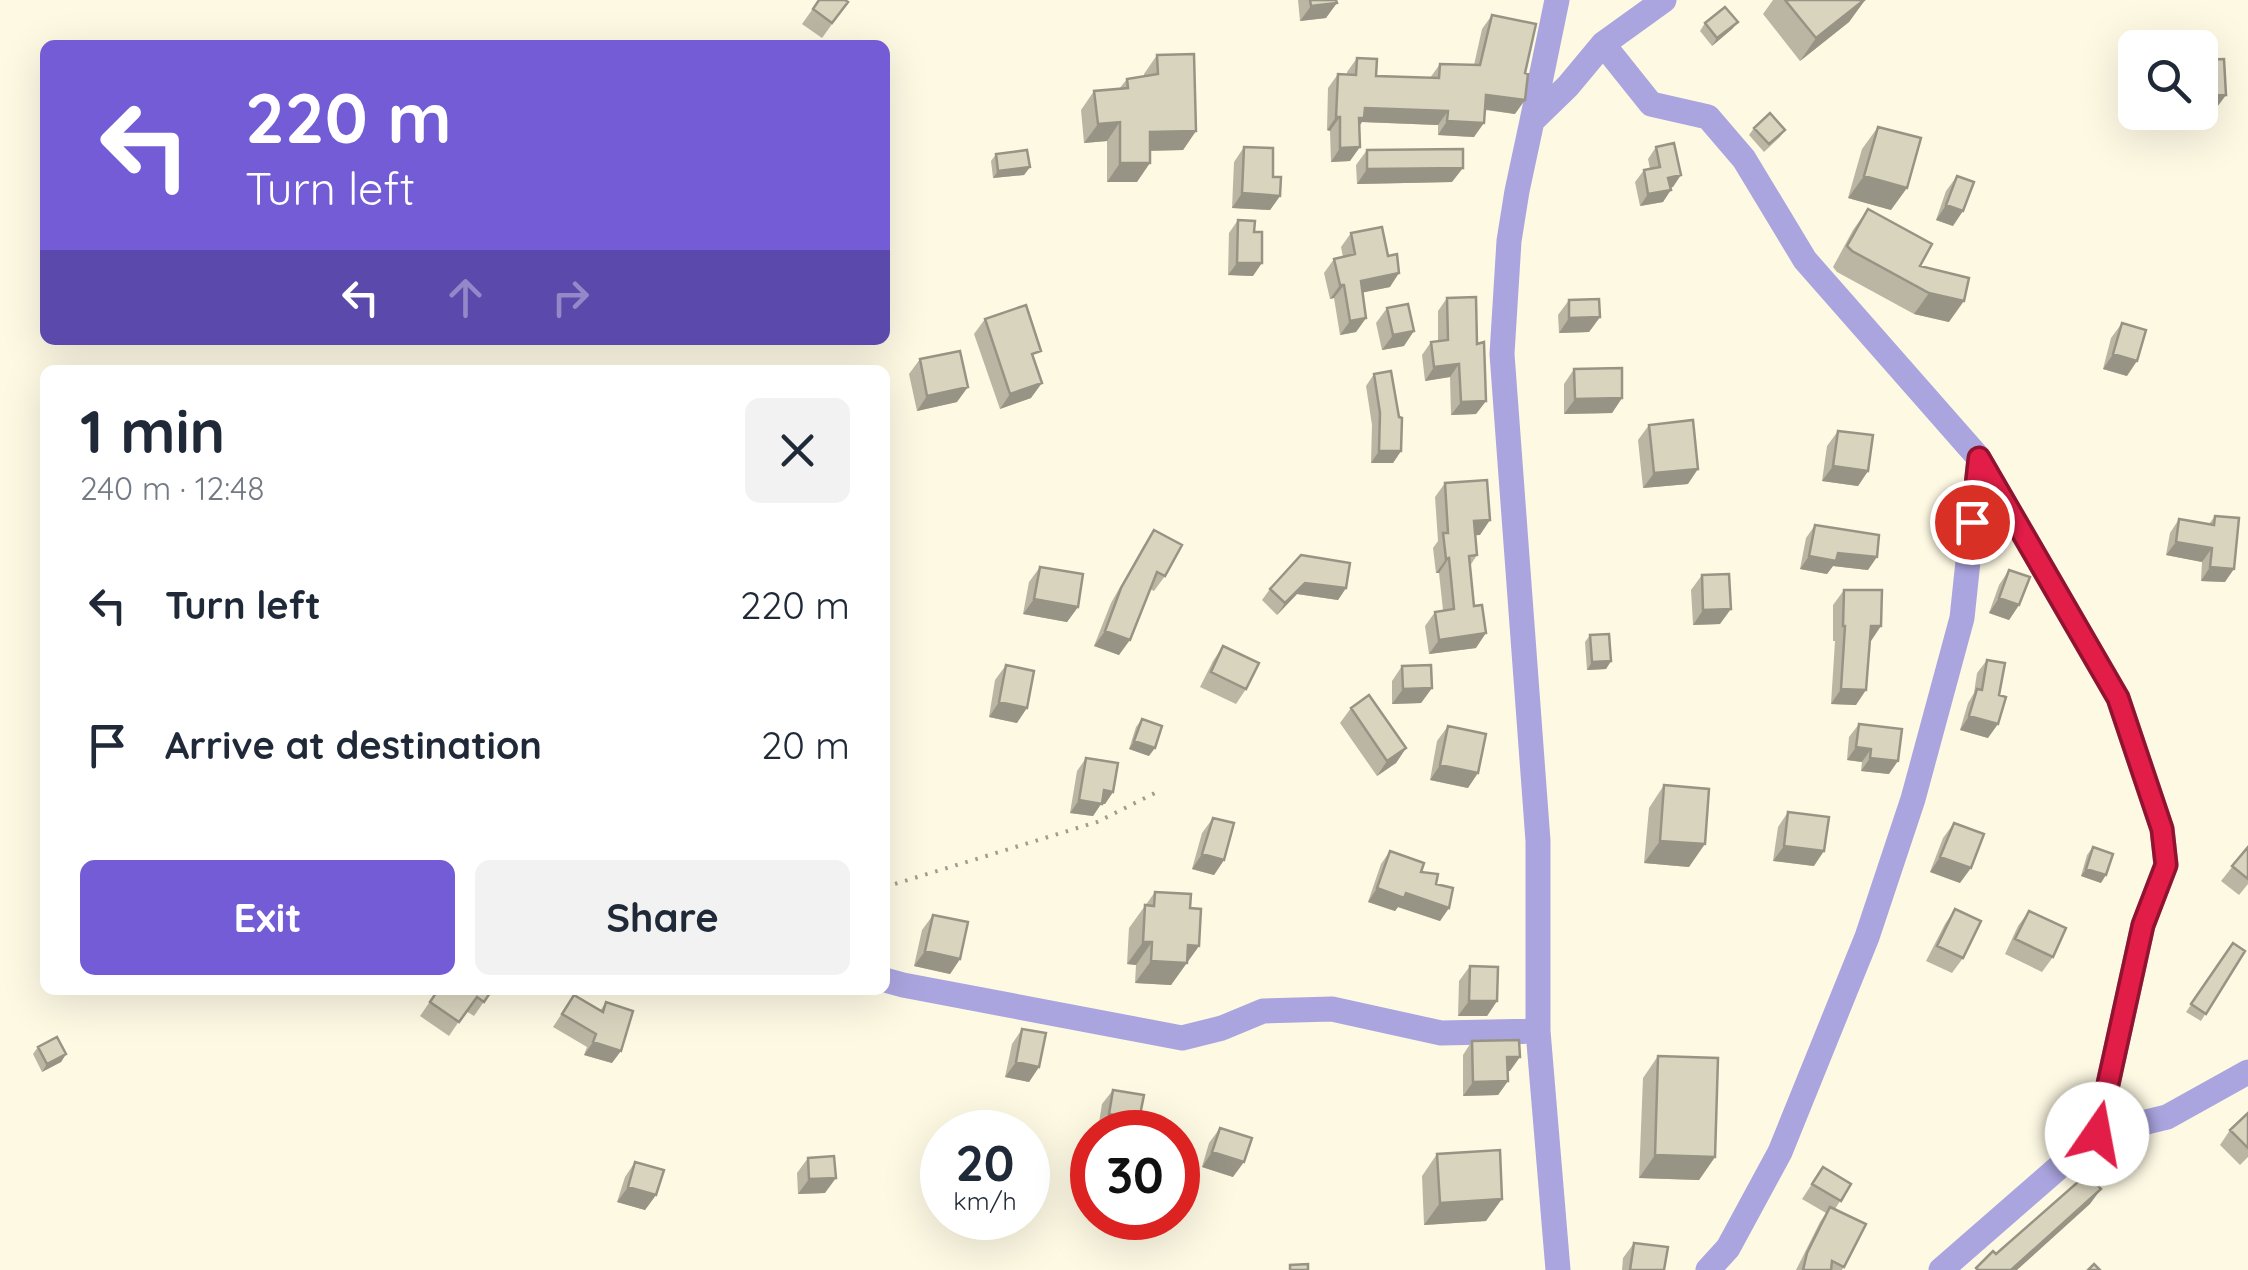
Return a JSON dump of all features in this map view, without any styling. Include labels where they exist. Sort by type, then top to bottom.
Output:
[{"type":"street","points":[[1557,0],[1509,241],[1502,354],[1538,841],[1538,1031],[1558,1270]]},
{"type":"street","points":[[1532,121],[1604,44],[1664,0]]},
{"type":"street","points":[[1604,44],[1651,104],[1708,116],[1744,159],[1805,260],[1979,458],[2118,698],[2162,829],[2166,865],[2143,925],[2097,1134]]},
{"type":"street","points":[[1708,1270],[1728,1248],[1780,1152],[1866,937],[1913,799],[1962,618],[1979,458]]},
{"type":"street","points":[[890,981],[1182,1038],[1222,1028],[1263,1010],[1332,1009],[1441,1033],[1538,1031]]},
{"type":"street","points":[[1941,1270],[2097,1134],[2167,1117],[2248,1072]]},
{"type":"path","points":[[890,886],[1097,822],[1159,791]]},
{"type":"building","points":[[819,0],[848,2],[832,23],[813,9]]},
{"type":"building","points":[[1310,0],[1336,0],[1337,3],[1311,6]]},
{"type":"building","points":[[1785,0],[1864,0],[1816,38]]},
{"type":"building","points":[[1725,7],[1738,22],[1717,38],[1705,23]]},
{"type":"building","points":[[1492,15],[1536,24],[1525,73],[1525,100],[1486,95],[1484,123],[1447,121],[1448,111],[1365,108],[1364,118],[1359,118],[1360,147],[1340,148],[1340,117],[1336,117],[1338,74],[1356,75],[1357,58],[1377,59],[1376,76],[1439,78],[1440,64],[1480,65]]},
{"type":"building","points":[[1194,54],[1196,131],[1150,132],[1150,163],[1120,163],[1120,122],[1098,124],[1094,91],[1128,88],[1127,79],[1158,74],[1157,55]]},
{"type":"building","points":[[2218,59],[2224,59],[2226,95],[2218,95]]},
{"type":"building","points":[[1770,113],[1785,130],[1769,144],[1754,128]]},
{"type":"building","points":[[1878,127],[1921,138],[1907,188],[1864,176]]},
{"type":"building","points":[[1674,143],[1681,175],[1668,178],[1671,190],[1648,194],[1644,170],[1660,167],[1656,147]]},
{"type":"building","points":[[1244,147],[1273,148],[1273,177],[1281,177],[1280,196],[1242,193]]},
{"type":"building","points":[[1463,149],[1463,168],[1367,169],[1367,150]]},
{"type":"building","points":[[1027,150],[1030,167],[998,171],[996,154]]},
{"type":"building","points":[[1957,176],[1974,182],[1963,211],[1946,205]]},
{"type":"building","points":[[1868,209],[1932,244],[1920,266],[1969,278],[1964,301],[1929,293],[1852,251],[1847,246]]},
{"type":"building","points":[[1238,220],[1255,221],[1254,232],[1262,232],[1262,263],[1237,263]]},
{"type":"building","points":[[1382,227],[1388,256],[1397,254],[1399,273],[1361,281],[1366,318],[1350,321],[1344,285],[1340,285],[1334,259],[1355,254],[1351,233]]},
{"type":"building","points":[[1476,297],[1477,344],[1484,342],[1486,401],[1461,402],[1459,364],[1434,367],[1431,342],[1448,340],[1447,298]]},
{"type":"building","points":[[1599,299],[1600,317],[1569,318],[1569,300]]},
{"type":"building","points":[[1408,304],[1414,331],[1393,335],[1387,308]]},
{"type":"building","points":[[1026,305],[1041,351],[1032,354],[1042,383],[1010,394],[985,319]]},
{"type":"building","points":[[2122,323],[2146,330],[2137,361],[2113,354]]},
{"type":"building","points":[[960,351],[968,387],[927,396],[920,359]]},
{"type":"building","points":[[1622,368],[1622,398],[1575,399],[1574,369]]},
{"type":"building","points":[[1391,371],[1402,418],[1401,451],[1379,451],[1380,413],[1374,374]]},
{"type":"building","points":[[1693,420],[1698,469],[1654,473],[1649,425]]},
{"type":"building","points":[[1838,431],[1873,435],[1868,471],[1833,466]]},
{"type":"building","points":[[1487,480],[1490,520],[1474,521],[1477,555],[1469,556],[1474,606],[1482,605],[1486,633],[1439,640],[1435,612],[1454,609],[1443,533],[1448,533],[1445,483]]},
{"type":"building","points":[[2215,516],[2239,518],[2234,569],[2210,567],[2212,548],[2176,542],[2179,519],[2214,525]]},
{"type":"building","points":[[1815,525],[1879,535],[1877,557],[1838,553],[1836,561],[1809,556]]},
{"type":"building","points":[[1154,530],[1182,545],[1165,576],[1157,572],[1130,640],[1105,631],[1121,588]]},
{"type":"building","points":[[1301,555],[1350,563],[1346,588],[1305,583],[1285,603],[1270,589]]},
{"type":"building","points":[[1040,567],[1083,574],[1078,607],[1034,599]]},
{"type":"building","points":[[2009,570],[2030,577],[2019,605],[1999,598]]},
{"type":"building","points":[[1729,574],[1731,609],[1703,610],[1702,575]]},
{"type":"building","points":[[1844,590],[1882,590],[1881,626],[1871,626],[1866,690],[1841,689]]},
{"type":"building","points":[[1609,634],[1611,661],[1592,662],[1590,635]]},
{"type":"building","points":[[1223,646],[1259,663],[1246,689],[1211,672]]},
{"type":"building","points":[[1987,660],[2005,663],[1999,695],[2006,697],[1998,724],[1969,716],[1977,689],[1982,690]]},
{"type":"building","points":[[1006,665],[1034,671],[1027,708],[999,702]]},
{"type":"building","points":[[1431,665],[1432,688],[1403,689],[1402,666]]},
{"type":"building","points":[[1369,695],[1406,748],[1387,761],[1351,708]]},
{"type":"building","points":[[1142,719],[1162,726],[1155,748],[1134,741]]},
{"type":"building","points":[[1859,724],[1902,729],[1898,761],[1870,758],[1871,749],[1856,747]]},
{"type":"building","points":[[1448,726],[1486,734],[1478,773],[1440,765]]},
{"type":"building","points":[[1086,758],[1118,763],[1113,792],[1104,790],[1102,804],[1079,800]]},
{"type":"building","points":[[1664,785],[1709,789],[1705,844],[1660,841]]},
{"type":"building","points":[[1788,812],[1829,817],[1824,851],[1784,846]]},
{"type":"building","points":[[1213,818],[1234,823],[1224,860],[1202,854]]},
{"type":"building","points":[[1954,823],[1984,834],[1971,868],[1940,857]]},
{"type":"building","points":[[2093,847],[2113,854],[2106,875],[2086,869]]},
{"type":"building","points":[[2248,847],[2248,879],[2232,866]]},
{"type":"building","points":[[1390,851],[1424,863],[1421,872],[1438,874],[1436,884],[1453,888],[1449,908],[1377,888]]},
{"type":"building","points":[[1155,892],[1191,894],[1190,908],[1201,909],[1199,946],[1188,945],[1187,963],[1151,961],[1152,942],[1143,942],[1145,905],[1154,906]]},
{"type":"building","points":[[1955,909],[1981,921],[1963,958],[1937,946]]},
{"type":"building","points":[[2029,911],[2066,928],[2053,957],[2015,939]]},
{"type":"building","points":[[933,915],[968,922],[960,959],[925,951]]},
{"type":"building","points":[[2233,943],[2245,951],[2206,1014],[2191,1004]]},
{"type":"building","points":[[1470,966],[1498,967],[1497,1001],[1469,1001]]},
{"type":"building","points":[[435,995],[489,995],[484,1002],[477,997],[459,1022],[430,1002]]},
{"type":"building","points":[[574,995],[603,1012],[606,1002],[633,1011],[621,1051],[593,1042],[596,1034],[562,1014]]},
{"type":"building","points":[[1022,1029],[1046,1033],[1039,1067],[1016,1062]]},
{"type":"building","points":[[57,1037],[66,1054],[47,1064],[38,1047]]},
{"type":"building","points":[[1519,1040],[1520,1057],[1507,1057],[1508,1081],[1473,1082],[1472,1041]]},
{"type":"building","points":[[1658,1056],[1718,1058],[1715,1157],[1655,1155]]},
{"type":"building","points":[[1113,1090],[1144,1095],[1141,1110],[1110,1110]]},
{"type":"building","points":[[2248,1113],[2248,1148],[2230,1130]]},
{"type":"building","points":[[1220,1128],[1252,1138],[1244,1162],[1212,1152]]},
{"type":"building","points":[[1500,1150],[1502,1199],[1440,1203],[1437,1154]]},
{"type":"building","points":[[834,1156],[836,1178],[809,1179],[808,1158]]},
{"type":"building","points":[[635,1162],[664,1170],[656,1195],[628,1187]]},
{"type":"building","points":[[1823,1167],[1851,1184],[1841,1201],[1812,1184]]},
{"type":"building","points":[[2087,1174],[2101,1189],[2011,1270],[1976,1268],[1993,1251],[1996,1254]]},
{"type":"building","points":[[1830,1207],[1866,1224],[1844,1267],[1832,1261],[1831,1270],[1803,1270],[1807,1253]]},
{"type":"building","points":[[1634,1243],[1668,1247],[1664,1270],[1630,1270]]},
{"type":"building","points":[[1308,1264],[1308,1270],[1290,1270],[1290,1265]]},
{"type":"route","points":[[1972,522],[1979,458],[2118,698],[2162,829],[2166,865],[2143,925],[2097,1134]]}]
